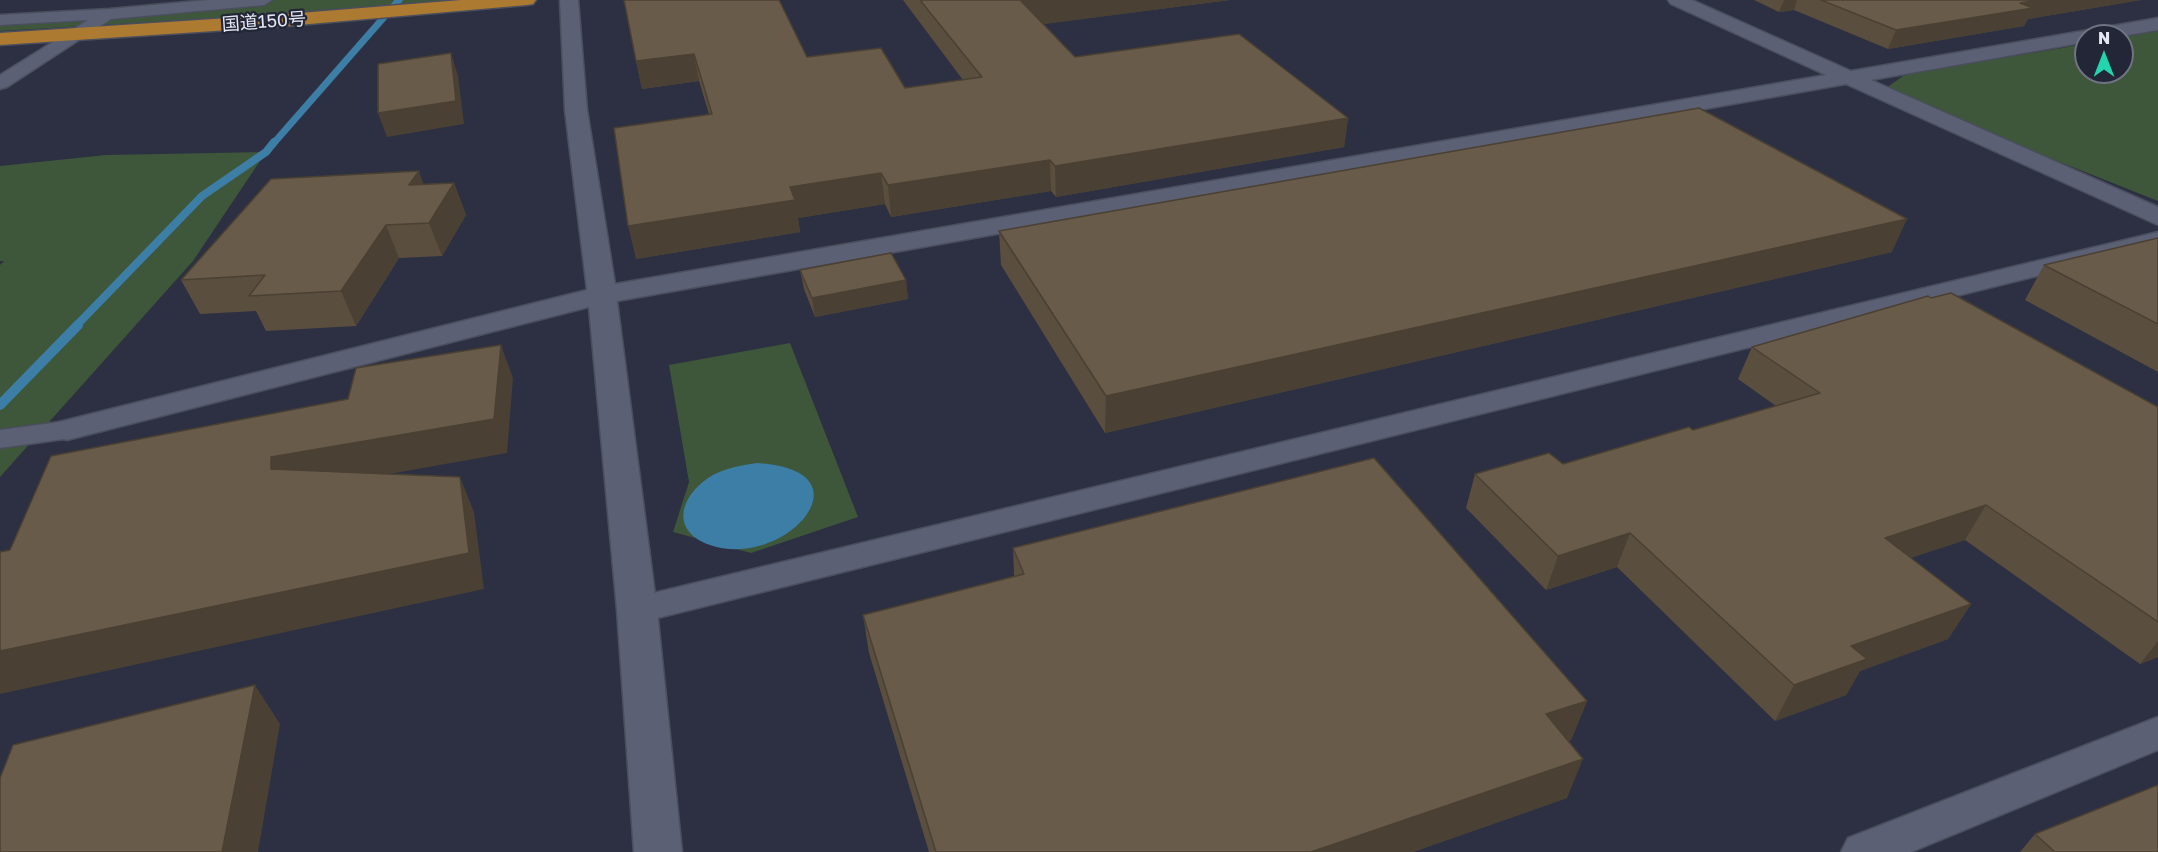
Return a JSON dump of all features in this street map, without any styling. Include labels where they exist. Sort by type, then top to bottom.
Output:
[{"type":"highway","name":"国道150号","points":[[0,39],[76,36],[527,0]]},
{"type":"street","points":[[0,83],[132,0]]},
{"type":"street","points":[[0,20],[110,14],[264,0]]},
{"type":"street","points":[[569,0],[576,110],[602,295],[637,610],[658,852]]},
{"type":"street","points":[[1677,0],[2158,217]]},
{"type":"street","points":[[2134,28],[2158,24]]},
{"type":"street","points":[[0,439],[67,430],[602,295],[2074,38]]},
{"type":"street","points":[[637,610],[2158,240]]},
{"type":"street","points":[[1863,852],[2158,733]]},
{"type":"green space","points":[[251,0],[527,0],[0,31],[0,20]]},
{"type":"green space","points":[[2158,31],[2158,201],[2002,139],[1886,88],[1906,74],[2074,46],[2074,84],[2134,84],[2134,35]]},
{"type":"green space","points":[[266,152],[193,261],[0,477],[0,265],[4,261],[0,261],[0,166],[106,155]]},
{"type":"green space","points":[[790,343],[858,517],[751,553],[673,532],[689,482],[669,365]]},
{"type":"water","points":[[757,463],[792,470],[810,482],[813,499],[806,516],[789,532],[765,544],[738,549],[710,545],[696,538],[687,529],[684,509],[696,489],[717,473],[737,466]]},
{"type":"building","points":[[624,0],[779,0],[807,57],[881,48],[905,88],[982,77],[920,0],[1031,0],[1021,1],[1075,57],[1239,34],[1348,118],[1055,166],[1050,160],[888,185],[881,173],[790,187],[795,200],[628,226],[614,128],[712,114],[694,54],[636,61]]},
{"type":"building","points":[[1821,0],[2039,0],[2020,3],[2033,8],[1896,30]]},
{"type":"building","points":[[451,53],[456,101],[378,113],[378,64]]},
{"type":"building","points":[[1699,108],[1907,219],[1106,396],[999,231]]},
{"type":"building","points":[[419,171],[409,185],[454,183],[429,223],[386,225],[341,291],[249,296],[265,275],[181,280],[271,179]]},
{"type":"building","points":[[2158,238],[2158,324],[2044,265]]},
{"type":"building","points":[[891,253],[906,280],[812,298],[800,270]]},
{"type":"building","points":[[1951,293],[2158,407],[2158,622],[1986,505],[1885,538],[1971,604],[1851,646],[1867,659],[1794,685],[1630,533],[1558,556],[1475,474],[1549,453],[1563,464],[1689,427],[1693,430],[1820,393],[1752,347],[1928,296],[1931,298]]},
{"type":"building","points":[[501,345],[494,419],[271,457],[271,469],[460,477],[469,553],[0,651],[0,552],[10,550],[51,456],[348,399],[356,368]]},
{"type":"building","points":[[1374,458],[1587,701],[1546,714],[1583,759],[1311,852],[936,852],[863,615],[1024,574],[1013,548]]},
{"type":"building","points":[[255,685],[222,852],[0,852],[0,778],[13,745]]},
{"type":"building","points":[[2158,785],[2158,852],[2055,852],[2035,834]]},
{"type":"waterway","points":[[273,144],[399,0]]},
{"type":"waterway","points":[[76,326],[202,196],[266,152],[274,142]]},
{"type":"waterway","points":[[0,405],[78,325]]}]
